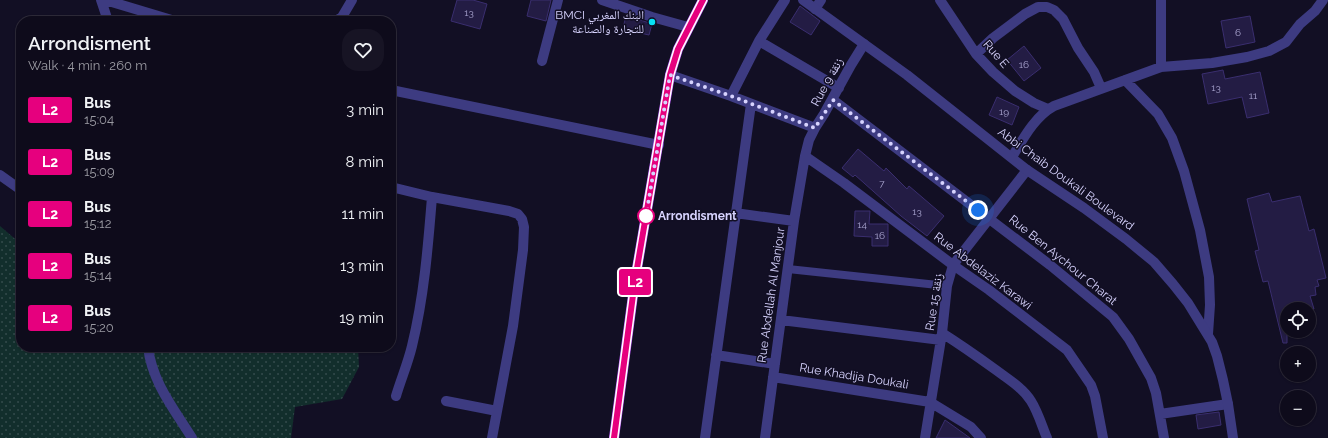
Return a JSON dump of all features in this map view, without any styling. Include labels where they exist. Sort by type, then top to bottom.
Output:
[{"type":"main road","points":[[614,438],[635,280],[670,75],[678,49],[703,0]]},
{"type":"street","points":[[101,0],[106,16]]},
{"type":"street","points":[[105,0],[158,16]]},
{"type":"street","points":[[343,16],[352,0]]},
{"type":"street","points":[[542,61],[558,0]]},
{"type":"street","points":[[602,0],[652,17],[688,27]]},
{"type":"street","points":[[731,96],[759,41],[785,0]]},
{"type":"street","name":"Abbi Chaib Doukali Boulevard","points":[[803,0],[907,75],[1027,170],[1120,234],[1154,262],[1177,288],[1208,334],[1217,356],[1228,404],[1232,438]]},
{"type":"street","points":[[815,9],[821,0]]},
{"type":"street","name":"Rue E","points":[[940,0],[976,54],[993,72],[1014,91],[1034,103],[1048,109]]},
{"type":"street","points":[[1161,0],[1161,67]]},
{"type":"street","points":[[1012,157],[1034,124],[1048,109],[1062,102],[1161,67],[1212,63],[1247,57],[1278,47],[1286,42],[1300,24],[1315,11],[1323,0]]},
{"type":"street","points":[[976,54],[993,38],[1026,14],[1038,7],[1047,7],[1054,10],[1063,19],[1078,48],[1094,72],[1101,88]]},
{"type":"street","points":[[759,41],[839,88]]},
{"type":"street","name":"Rue 9 زنقة","points":[[805,156],[809,140],[815,128],[833,100],[851,65],[864,44]]},
{"type":"street","points":[[670,75],[731,96],[815,128]]},
{"type":"street","points":[[1125,80],[1158,114],[1172,138],[1184,171],[1200,230],[1209,277],[1210,305],[1208,334]]},
{"type":"street","points":[[396,91],[659,145]]},
{"type":"street","name":"Rue Ben Aychour Charat","points":[[833,100],[990,218],[1113,317],[1137,352],[1151,378],[1156,393],[1164,438]]},
{"type":"street","points":[[705,438],[751,104]]},
{"type":"street","name":"Rue Abdellah Al Manjour","points":[[765,438],[794,221],[805,156]]},
{"type":"street","name":"Rue Abdelaziz Karawi","points":[[805,156],[850,187],[1067,350],[1091,385],[1095,396],[1103,438]]},
{"type":"street","name":"Rue 15 زنقة","points":[[925,438],[941,337],[947,286],[953,265],[1027,170]]},
{"type":"street","points":[[0,175],[16,186]]},
{"type":"street","points":[[396,188],[432,197],[508,211],[518,214],[522,219],[524,227],[523,250],[513,326],[492,438]]},
{"type":"street","points":[[396,396],[412,348],[419,311],[427,259],[432,197]]},
{"type":"street","points":[[735,213],[794,221]]},
{"type":"street","points":[[788,269],[947,286]]},
{"type":"street","points":[[781,320],[941,337],[977,355],[1015,384],[1031,401],[1047,438]]},
{"type":"street","points":[[148,352],[155,376],[168,402],[192,438]]},
{"type":"street","points":[[716,354],[775,364]]},
{"type":"street","name":"Rue Khadija Doukali","points":[[773,377],[930,402]]},
{"type":"street","points":[[446,401],[497,411]]},
{"type":"street","points":[[930,402],[971,427],[981,438]]},
{"type":"street","points":[[1160,414],[1228,404]]},
{"type":"green space","points":[[0,226],[16,240],[16,352],[358,352],[359,367],[342,399],[295,407],[291,438],[0,438]]},
{"type":"building","points":[[457,0],[473,0],[487,4],[480,29],[451,21]]},
{"type":"building","points":[[531,0],[551,0],[546,21],[527,16]]},
{"type":"building","points":[[800,6],[820,21],[811,35],[790,22]]},
{"type":"building","points":[[626,15],[652,24],[649,35],[623,29]]},
{"type":"building","points":[[1250,16],[1255,42],[1226,48],[1221,21]]},
{"type":"building","points":[[1024,46],[1041,68],[1024,81],[1007,60]]},
{"type":"building","points":[[1223,70],[1225,79],[1260,72],[1269,113],[1247,118],[1242,97],[1208,104],[1202,74]]},
{"type":"building","points":[[997,97],[1019,107],[1012,125],[989,115]]},
{"type":"building","points":[[858,149],[884,171],[886,168],[907,189],[909,186],[944,216],[927,236],[901,216],[855,175],[853,177],[842,168]]},
{"type":"building","points":[[1269,193],[1272,202],[1300,196],[1309,231],[1314,229],[1326,278],[1317,280],[1319,286],[1315,287],[1316,295],[1310,296],[1312,302],[1280,302],[1280,331],[1268,281],[1263,282],[1255,251],[1259,250],[1247,199]]},
{"type":"building","points":[[855,211],[870,211],[869,224],[888,224],[888,246],[872,246],[872,237],[854,236]]},
{"type":"building","points":[[1282,338],[1287,338],[1287,343],[1283,343]]},
{"type":"building","points":[[1219,412],[1221,425],[1198,429],[1196,415]]},
{"type":"building","points":[[945,420],[970,438],[936,438]]},
{"type":"bus line","name":"L2","points":[[614,438],[635,280],[670,75],[678,49],[703,0]]},
{"type":"place","name":"BMCI البنك المغربي للتجارة والصناعة","points":[[652,22]]},
{"type":"place","name":"Arrondisment","points":[[646,216]]},
{"type":"route","points":[[646,216],[670,75],[731,96],[815,128],[833,100],[978,210]]}]
